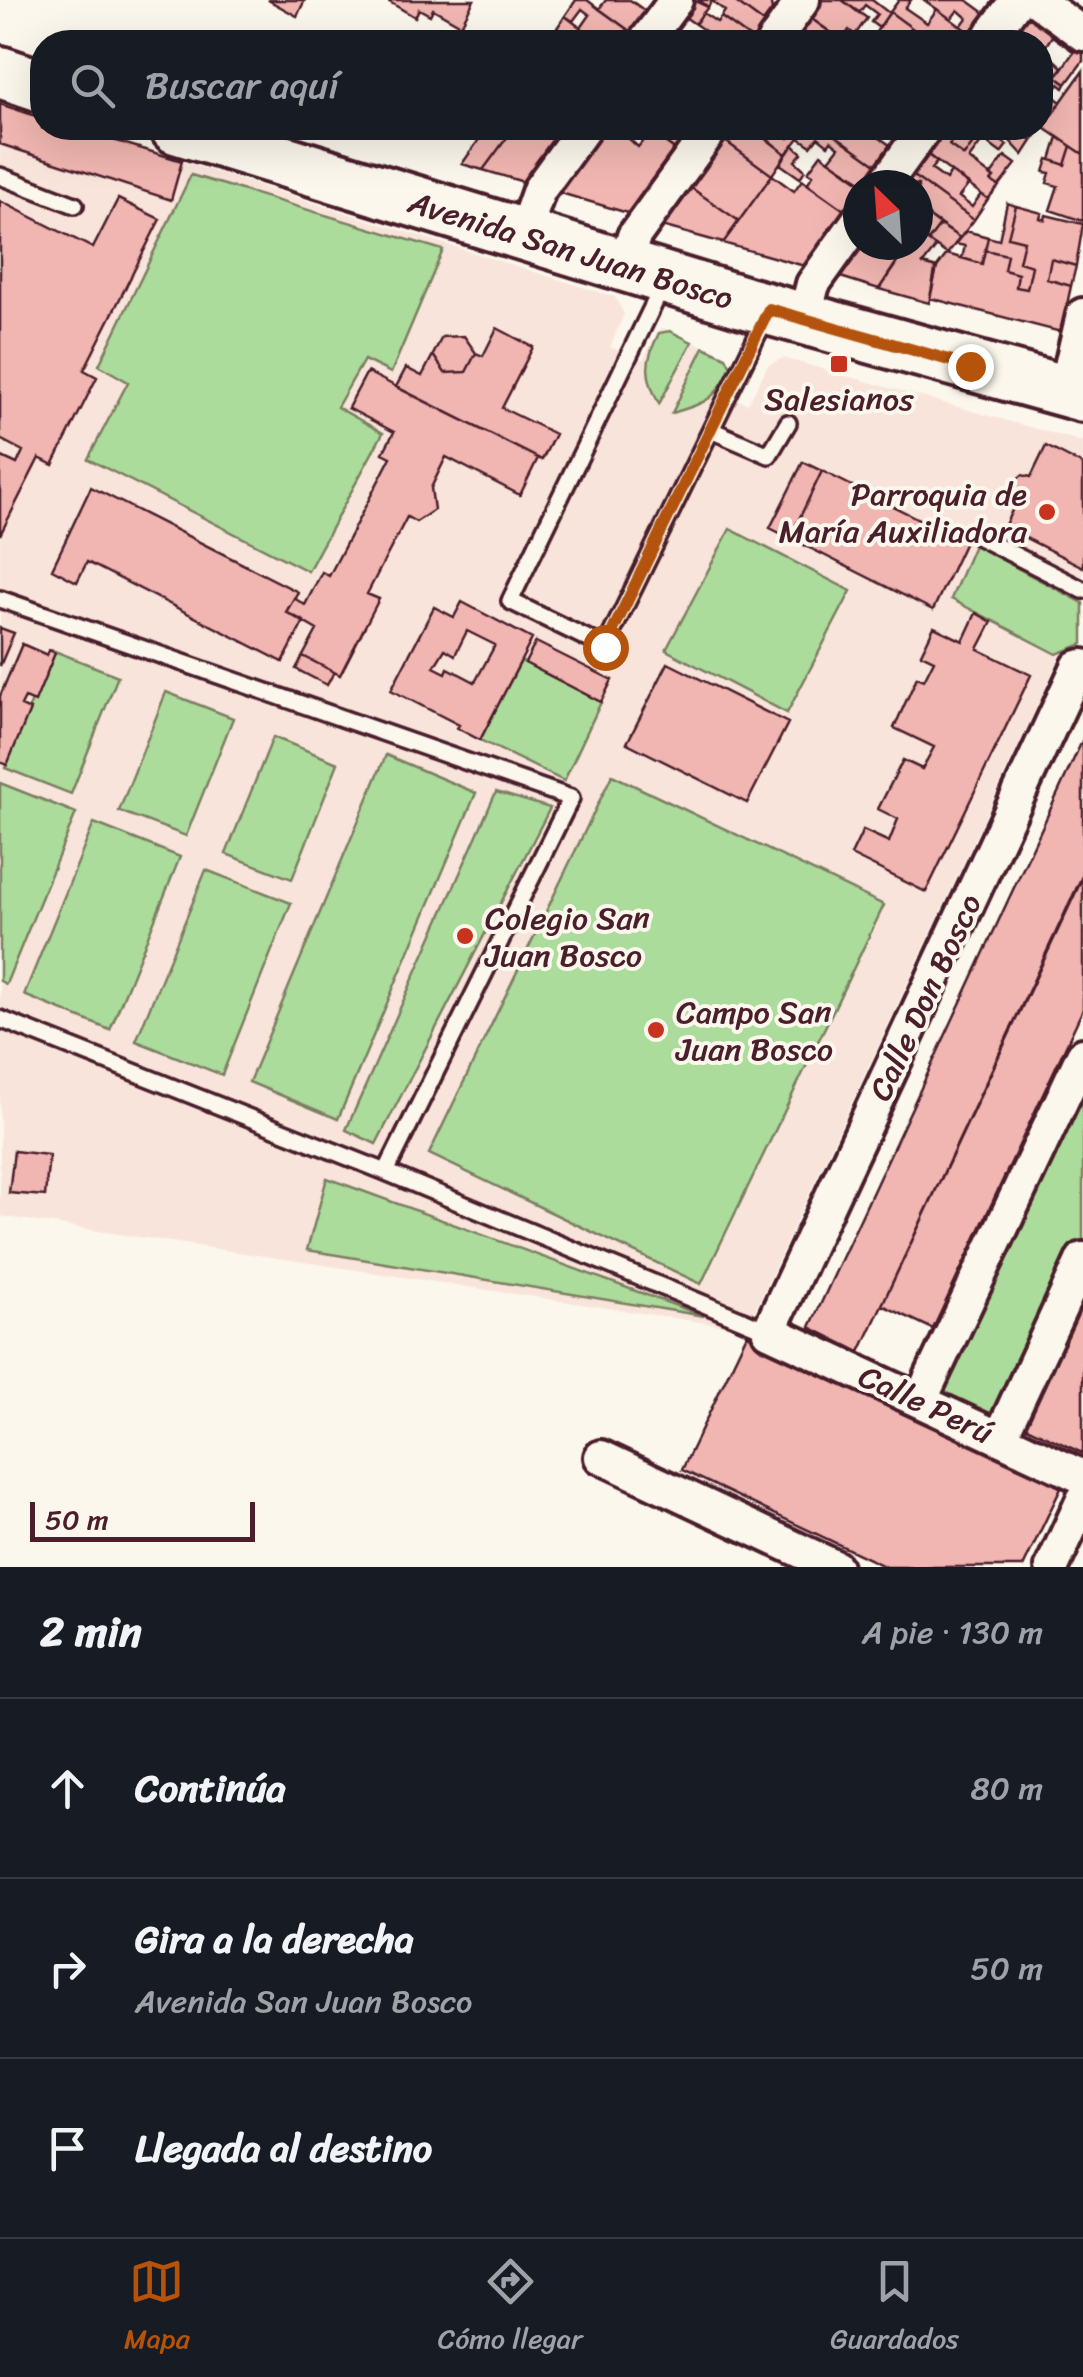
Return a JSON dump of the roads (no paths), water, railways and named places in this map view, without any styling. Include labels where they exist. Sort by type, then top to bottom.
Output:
[{"type":"main road","points":[[0,72],[30,82]]},
{"type":"main road","name":"Avenida San Juan Bosco","points":[[214,140],[522,236],[1074,394]]},
{"type":"street","points":[[654,30],[676,0]]},
{"type":"street","points":[[782,30],[804,0]]},
{"type":"street","points":[[995,30],[1016,0]]},
{"type":"street","points":[[1036,0],[1083,34]]},
{"type":"street","points":[[522,236],[539,190],[575,140]]},
{"type":"street","points":[[645,272],[634,236],[703,140]]},
{"type":"street","points":[[895,170],[916,140]]},
{"type":"street","points":[[786,314],[843,242]]},
{"type":"street","points":[[1074,394],[1083,315]]},
{"type":"street","name":"Calle Don Bosco","points":[[769,1331],[1078,667],[1083,666]]},
{"type":"street","points":[[920,1401],[1082,1059]]},
{"type":"street","points":[[1000,1438],[1083,1258]]},
{"type":"street","name":"Calle Perú","points":[[769,1331],[1083,1477]]},
{"type":"street","points":[[601,1457],[835,1567]]},
{"type":"street","points":[[1052,1567],[1083,1500]]},
{"type":"lane","points":[[0,176],[75,205]]},
{"type":"lane","points":[[645,272],[510,601],[605,647],[711,430],[786,314]]},
{"type":"lane","points":[[711,430],[768,455],[788,423]]},
{"type":"lane","points":[[979,537],[1083,590]]},
{"type":"lane","points":[[0,599],[571,798],[386,1172]]},
{"type":"lane","points":[[0,1019],[386,1172],[769,1331]]},
{"type":"place","name":"Salesianos","points":[[839,364]]},
{"type":"place","name":"Parroquia de María Auxiliadora","points":[[1047,512]]},
{"type":"place","name":"Colegio San Juan Bosco","points":[[465,936]]},
{"type":"place","name":"Campo San Juan Bosco","points":[[656,1030]]}]
